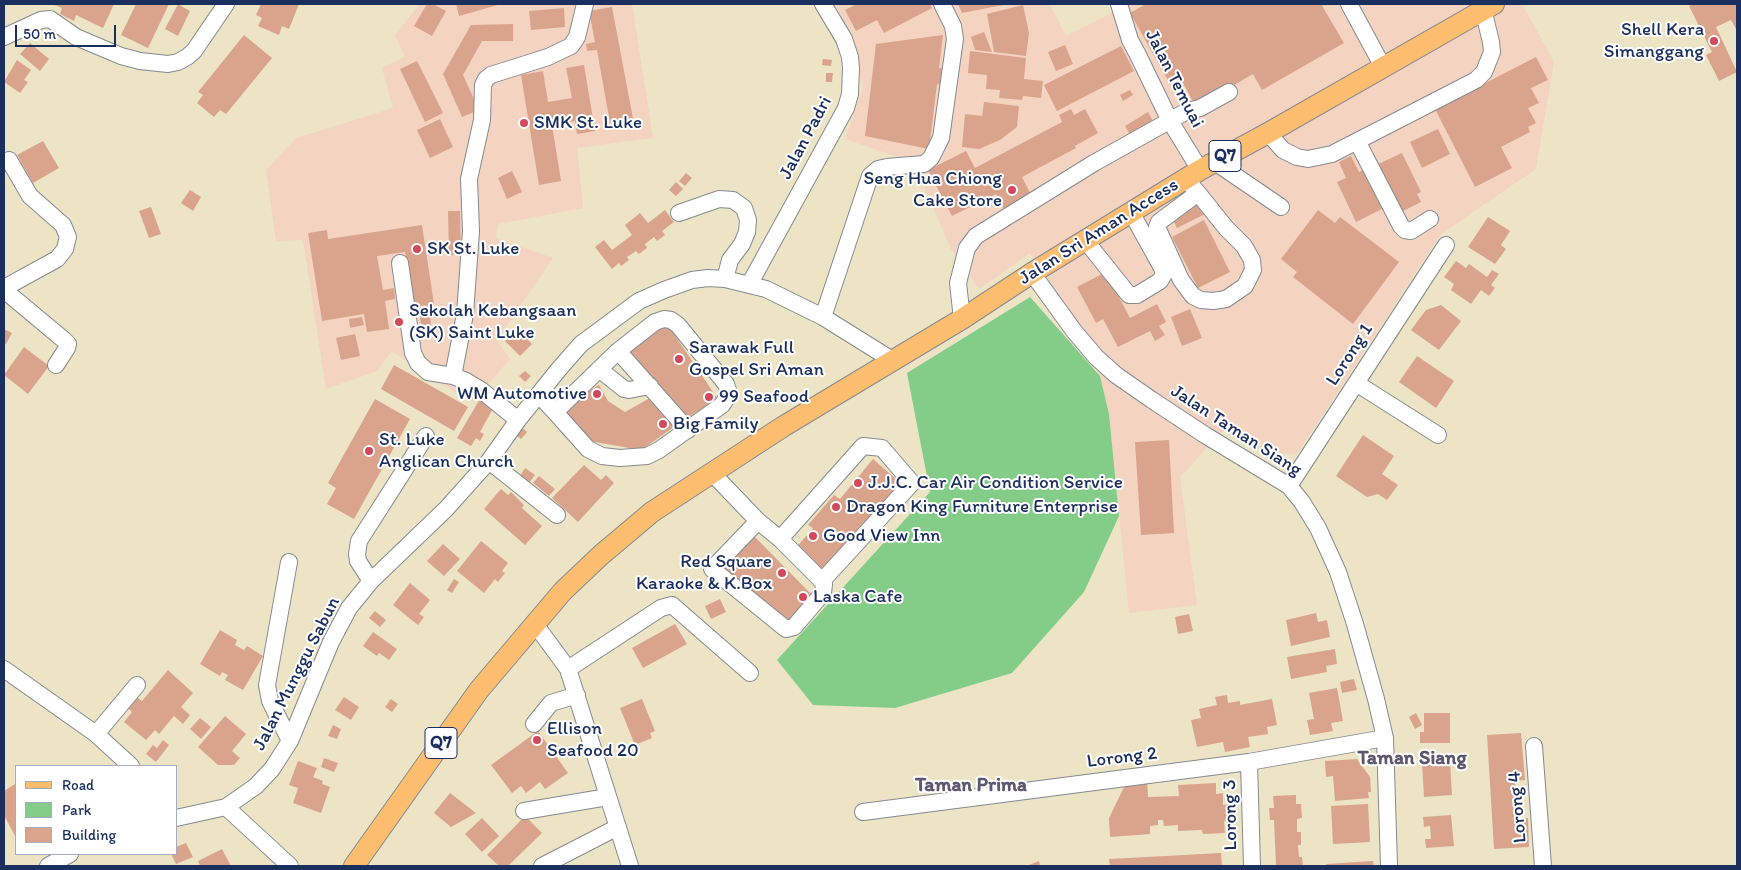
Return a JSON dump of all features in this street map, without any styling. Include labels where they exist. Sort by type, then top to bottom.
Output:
[{"type":"main road","name":"Jalan Sri Aman Access","points":[[712,473],[784,426],[962,319],[1131,212],[1200,176],[1268,134],[1488,7]]},
{"type":"main road","name":"Q7","points":[[354,866],[479,690],[563,591],[601,555],[652,512],[712,473]]},
{"type":"street","points":[[4,37],[41,20],[50,19],[76,37],[121,56],[140,61],[168,64],[178,62],[194,51],[226,4]]},
{"type":"street","points":[[453,376],[465,314],[471,231],[469,179],[482,120],[483,85],[491,75],[548,57],[571,46],[577,38],[585,4]]},
{"type":"street","name":"Jalan Padri","points":[[750,285],[846,108],[850,94],[851,68],[847,48],[837,25],[823,4]]},
{"type":"street","points":[[823,317],[870,176],[878,169],[924,164],[931,158],[941,138],[955,39],[953,26],[942,4]]},
{"type":"street","name":"Jalan Temuai","points":[[1119,4],[1130,40],[1170,121],[1200,176],[1226,228],[1244,246],[1252,260],[1253,270],[1246,286],[1226,299],[1201,300],[1193,296],[1181,280],[1156,227],[1200,176]]},
{"type":"street","points":[[1349,4],[1383,67]]},
{"type":"street","points":[[1268,134],[1283,150],[1297,157],[1308,159],[1332,154],[1476,80],[1484,72],[1492,52],[1488,7]]},
{"type":"street","points":[[962,319],[958,282],[967,248],[976,236],[1094,163],[1187,111],[1200,108],[1229,92]]},
{"type":"street","points":[[1357,141],[1401,226],[1407,231],[1411,231],[1430,218]]},
{"type":"street","points":[[9,160],[30,196],[63,225],[68,237],[65,249],[57,259],[4,289],[68,344],[56,364]]},
{"type":"street","points":[[1200,176],[1281,207]]},
{"type":"street","points":[[679,213],[719,199],[733,200],[744,208],[749,225],[742,244],[730,260],[725,280]]},
{"type":"street","points":[[1085,240],[1129,295],[1137,295],[1160,281],[1164,274],[1131,212]]},
{"type":"street","name":"Lorong 1","points":[[1289,486],[1446,245]]},
{"type":"street","points":[[400,263],[415,359],[426,370],[466,381],[481,390],[518,420]]},
{"type":"street","name":"Jalan Taman Siang","points":[[1032,273],[1074,331],[1096,357],[1116,375],[1205,435],[1289,486],[1302,502],[1318,528],[1338,572],[1366,661],[1385,738],[1389,866]]},
{"type":"street","name":"Jalan Munggu Sabun","points":[[226,807],[256,786],[272,769],[290,741],[331,642],[350,608],[371,582],[446,509],[489,461],[518,420],[559,368],[581,344],[639,301],[692,280],[708,278],[750,285],[766,289],[823,317],[892,360]]},
{"type":"street","points":[[539,395],[588,449],[602,456],[620,458],[647,456],[659,450],[722,405],[728,396],[728,390],[726,384],[678,325],[671,320],[664,319],[655,322],[618,351],[555,412]]},
{"type":"street","points":[[618,351],[688,430]]},
{"type":"street","points":[[599,369],[624,390],[650,386]]},
{"type":"street","points":[[1356,383],[1438,436]]},
{"type":"street","points":[[371,582],[358,561],[359,541],[426,436]]},
{"type":"street","points":[[780,540],[863,446],[882,448],[912,483],[822,581]]},
{"type":"street","points":[[489,461],[557,515]]},
{"type":"street","points":[[712,473],[758,521],[824,584],[823,593],[794,627],[786,629],[712,569],[758,521]]},
{"type":"street","points":[[289,562],[266,685],[270,701],[290,741]]},
{"type":"street","points":[[568,669],[661,608],[672,604],[750,673]]},
{"type":"street","points":[[534,624],[568,669],[630,866]]},
{"type":"street","points":[[4,669],[96,734],[130,765]]},
{"type":"street","points":[[96,734],[137,685]]},
{"type":"street","points":[[534,724],[551,703],[577,695]]},
{"type":"street","name":"Lorong 2","points":[[864,812],[1249,762],[1385,738]]},
{"type":"street","name":"Lorong 4","points":[[1534,746],[1543,866]]},
{"type":"street","name":"Lorong 3","points":[[1249,762],[1252,866]]},
{"type":"street","points":[[524,811],[608,796]]},
{"type":"street","points":[[178,815],[226,807],[290,866]]},
{"type":"street","points":[[542,866],[618,826]]},
{"type":"street","points":[[48,866],[68,855]]},
{"type":"shaded area","points":[[419,4],[632,4],[653,138],[577,148],[583,208],[498,224],[496,238],[553,258],[497,340],[510,359],[473,402],[431,378],[392,351],[377,371],[326,389],[303,240],[276,241],[266,170],[296,138],[393,108],[382,68],[405,56],[395,36]]},
{"type":"shaded area","points":[[832,4],[1050,4],[1066,36],[1130,4],[1522,4],[1554,62],[1536,169],[1441,234],[1297,454],[1262,452],[1224,430],[1180,477],[1197,605],[1129,613],[1109,414],[1089,335],[1047,282],[1030,253],[979,289],[951,249],[918,174],[898,157],[845,139],[863,88],[853,48]]},
{"type":"green space","points":[[1030,297],[1100,376],[1109,414],[1119,516],[1084,592],[1012,673],[895,708],[813,705],[777,660],[930,492],[907,373]]},
{"type":"building","points":[[52,4],[114,4],[103,28],[76,15],[74,21],[60,14],[62,8]]},
{"type":"building","points":[[136,4],[169,4],[148,48],[121,35]]},
{"type":"building","points":[[178,4],[190,11],[178,36],[165,29]]},
{"type":"building","points":[[261,4],[299,4],[289,29],[282,26],[279,35],[258,26],[262,18],[256,15]]},
{"type":"building","points":[[427,4],[433,4],[446,11],[432,36],[414,26]]},
{"type":"building","points":[[456,4],[501,4],[459,16]]},
{"type":"building","points":[[857,4],[930,4],[932,8],[884,33],[877,20],[856,31],[845,10]]},
{"type":"building","points":[[958,4],[1003,4],[1003,5],[962,13]]},
{"type":"building","points":[[1146,4],[1321,4],[1344,43],[1262,90],[1253,74],[1196,107],[1183,83],[1173,89],[1130,13]]},
{"type":"building","name":"Shell Kera Simanggang","points":[[1693,4],[1737,4],[1737,28],[1731,20],[1716,27],[1737,72],[1719,81],[1706,55],[1712,52],[1689,6]]},
{"type":"building","points":[[1023,5],[1029,33],[1026,56],[994,52],[987,14]]},
{"type":"building","points":[[612,7],[633,119],[610,123],[597,50],[587,51],[586,44],[595,42],[589,11]]},
{"type":"building","points":[[564,8],[565,27],[531,30],[529,11]]},
{"type":"building","points":[[513,24],[513,41],[482,41],[463,75],[479,110],[462,117],[443,74],[471,25]]},
{"type":"building","points":[[984,32],[992,52],[975,50],[971,37]]},
{"type":"building","points":[[244,35],[272,58],[226,114],[220,110],[214,117],[197,103],[203,95],[198,92]]},
{"type":"building","points":[[943,35],[939,68],[947,69],[945,85],[937,84],[929,149],[865,136],[876,44]]},
{"type":"building","points":[[30,43],[49,59],[40,71],[20,54]]},
{"type":"building","points":[[1065,45],[1073,64],[1056,71],[1048,52]]},
{"type":"building","points":[[1121,46],[1134,71],[1057,111],[1044,85]]},
{"type":"building","points":[[970,51],[1026,58],[1024,79],[1043,81],[1041,98],[1023,96],[1022,100],[999,98],[1000,90],[986,89],[987,75],[968,73]]},
{"type":"building","points":[[1536,57],[1548,80],[1531,88],[1539,103],[1528,108],[1536,123],[1528,127],[1530,132],[1501,147],[1512,168],[1475,187],[1435,109]]},
{"type":"building","points":[[823,59],[832,60],[831,66],[822,65]]},
{"type":"building","points":[[17,60],[31,70],[24,80],[28,82],[20,93],[4,82]]},
{"type":"building","points":[[417,61],[443,113],[425,122],[400,69]]},
{"type":"building","points":[[584,65],[595,131],[577,134],[575,121],[552,125],[561,181],[539,185],[521,75],[543,71],[548,102],[572,98],[566,68]]},
{"type":"building","points":[[826,73],[833,73],[832,82],[826,82]]},
{"type":"building","points":[[1130,90],[1133,95],[1123,101],[1120,95]]},
{"type":"building","points":[[984,102],[1019,106],[1017,127],[1000,140],[979,149],[962,147],[965,114],[982,116]]},
{"type":"building","points":[[1071,109],[1074,115],[1085,109],[1098,133],[1075,146],[1071,140],[1076,148],[1022,177],[1031,195],[1004,209],[996,194],[952,216],[928,170],[966,151],[975,168],[1062,122],[1059,115]]},
{"type":"building","points":[[1148,112],[1155,125],[1132,138],[1125,126]]},
{"type":"building","points":[[440,119],[453,147],[430,158],[417,130]]},
{"type":"building","points":[[1438,129],[1450,154],[1422,168],[1410,142]]},
{"type":"building","points":[[43,141],[59,168],[33,183],[17,155]]},
{"type":"building","points":[[1402,153],[1421,192],[1417,194],[1421,202],[1399,213],[1376,165]]},
{"type":"building","points":[[1351,156],[1359,172],[1363,170],[1382,209],[1356,222],[1337,182],[1346,178],[1339,162]]},
{"type":"building","points":[[512,171],[522,192],[507,199],[498,178]]},
{"type":"building","points":[[686,173],[692,178],[685,186],[679,181]]},
{"type":"building","points":[[676,182],[683,189],[676,196],[669,190]]},
{"type":"building","points":[[190,190],[201,197],[193,211],[181,203]]},
{"type":"building","points":[[1200,202],[1205,214],[1177,228],[1171,216]]},
{"type":"building","points":[[151,207],[161,234],[149,238],[139,211]]},
{"type":"building","points":[[665,210],[674,222],[662,231],[665,235],[657,241],[654,237],[645,244],[647,248],[639,254],[636,251],[627,257],[629,260],[621,266],[619,263],[612,269],[595,247],[604,240],[612,250],[632,235],[625,225],[640,213],[648,223]]},
{"type":"building","points":[[1318,210],[1335,223],[1340,217],[1399,262],[1353,324],[1293,277],[1297,272],[1281,259]]},
{"type":"building","points":[[448,211],[460,211],[461,254],[449,255]]},
{"type":"building","points":[[1488,217],[1510,231],[1501,245],[1506,249],[1495,264],[1468,247]]},
{"type":"building","points":[[1204,220],[1230,272],[1198,288],[1172,237]]},
{"type":"building","points":[[422,225],[434,304],[414,307],[405,252],[377,256],[383,290],[394,288],[395,299],[385,301],[389,329],[367,332],[364,314],[322,321],[308,233],[327,230],[328,239]]},
{"type":"building","points":[[1456,261],[1466,268],[1469,264],[1487,277],[1492,270],[1499,274],[1491,285],[1495,288],[1489,296],[1481,290],[1471,304],[1451,290],[1454,284],[1444,277]]},
{"type":"building","points":[[1106,272],[1130,318],[1157,304],[1166,322],[1159,326],[1165,335],[1155,341],[1150,331],[1118,347],[1103,319],[1096,323],[1077,287]]},
{"type":"building","points":[[429,305],[431,325],[421,326],[419,307]]},
{"type":"building","points":[[1441,305],[1461,321],[1439,350],[1411,330],[1426,310]]},
{"type":"building","points":[[1190,309],[1202,338],[1182,346],[1171,317]]},
{"type":"building","points":[[362,317],[364,325],[350,328],[349,319]]},
{"type":"building","points":[[659,328],[670,328],[717,398],[685,420],[628,351]]},
{"type":"building","points":[[4,329],[12,333],[6,344],[4,343]]},
{"type":"building","points":[[518,329],[532,344],[520,356],[505,341]]},
{"type":"building","points":[[355,334],[360,356],[341,360],[336,338]]},
{"type":"building","points":[[24,347],[49,366],[28,394],[4,375]]},
{"type":"building","points":[[1417,356],[1454,381],[1436,408],[1399,382]]},
{"type":"building","points":[[394,365],[468,407],[454,431],[381,389]]},
{"type":"building","points":[[525,371],[531,376],[525,382],[519,376]]},
{"type":"building","points":[[599,385],[608,401],[625,412],[650,398],[674,427],[641,450],[589,441],[566,411],[568,405]]},
{"type":"building","points":[[481,397],[495,405],[480,432],[484,434],[480,441],[476,438],[471,446],[457,438]]},
{"type":"building","name":"St. Luke Anglican Church","points":[[375,399],[410,419],[354,519],[327,504],[336,488],[328,483]]},
{"type":"building","points":[[520,426],[527,432],[521,439],[514,433]]},
{"type":"building","points":[[1363,435],[1394,456],[1382,474],[1398,485],[1387,500],[1378,494],[1367,497],[1336,476]]},
{"type":"building","points":[[1169,440],[1174,533],[1141,535],[1135,442]]},
{"type":"building","points":[[873,459],[904,486],[820,573],[795,549],[813,528],[808,525],[834,495],[840,499]]},
{"type":"building","points":[[584,465],[601,480],[606,475],[614,483],[578,522],[552,498]]},
{"type":"building","points":[[525,468],[535,475],[529,483],[520,476]]},
{"type":"building","points":[[539,476],[555,489],[549,496],[533,483]]},
{"type":"building","points":[[501,489],[508,495],[511,492],[524,505],[522,508],[542,526],[525,545],[484,509]]},
{"type":"building","points":[[752,534],[815,598],[792,624],[719,570]]},
{"type":"building","points":[[481,541],[508,563],[502,571],[505,573],[498,582],[495,579],[484,593],[457,571]]},
{"type":"building","points":[[443,544],[460,559],[444,576],[427,561]]},
{"type":"building","points":[[454,579],[459,582],[452,593],[447,590]]},
{"type":"building","points":[[410,583],[430,600],[419,614],[424,617],[418,625],[393,605]]},
{"type":"building","points":[[720,599],[726,612],[711,619],[705,606]]},
{"type":"building","points":[[375,611],[386,620],[380,627],[369,618]]},
{"type":"building","points":[[1316,613],[1318,622],[1327,620],[1330,637],[1291,646],[1286,620]]},
{"type":"building","points":[[1189,614],[1193,631],[1178,634],[1175,617]]},
{"type":"building","points":[[675,624],[687,644],[643,668],[632,648]]},
{"type":"building","points":[[220,630],[237,640],[235,645],[244,650],[247,646],[263,656],[243,690],[225,680],[228,675],[222,672],[220,676],[200,664]]},
{"type":"building","points":[[373,632],[397,649],[389,660],[379,653],[377,656],[363,646]]},
{"type":"building","points":[[1335,649],[1337,664],[1326,666],[1327,672],[1291,679],[1287,657]]},
{"type":"building","points":[[168,670],[193,693],[181,707],[190,715],[183,724],[174,716],[159,734],[155,730],[146,740],[124,722],[132,712],[125,705],[134,695],[142,701]]},
{"type":"building","points":[[1354,679],[1357,690],[1342,693],[1340,682]]},
{"type":"building","points":[[1337,688],[1343,721],[1331,723],[1333,731],[1310,735],[1307,720],[1314,719],[1309,693]]},
{"type":"building","points":[[1227,695],[1228,703],[1240,701],[1240,705],[1272,699],[1277,725],[1267,727],[1268,734],[1248,737],[1250,747],[1225,752],[1223,742],[1197,747],[1191,720],[1201,718],[1199,709],[1217,705],[1215,697]]},
{"type":"building","points":[[344,697],[359,707],[351,720],[335,710]]},
{"type":"building","points":[[391,699],[398,704],[392,712],[385,707]]},
{"type":"building","points":[[642,699],[655,731],[650,733],[652,738],[635,745],[620,708]]},
{"type":"building","points":[[1416,713],[1422,725],[1415,729],[1409,717]]},
{"type":"building","points":[[1424,713],[1450,713],[1450,743],[1420,743],[1420,732],[1424,732]]},
{"type":"building","points":[[225,716],[246,734],[232,751],[240,758],[234,765],[218,765],[198,747]]},
{"type":"building","points":[[200,718],[211,727],[201,739],[190,729]]},
{"type":"building","points":[[333,725],[341,729],[337,739],[328,736]]},
{"type":"building","points":[[538,731],[568,773],[545,789],[540,782],[526,793],[521,786],[512,793],[491,765]]},
{"type":"building","points":[[1521,733],[1525,780],[1515,781],[1517,819],[1528,818],[1529,847],[1494,849],[1487,735]]},
{"type":"building","points":[[163,740],[169,745],[156,762],[146,754],[153,745],[157,748]]},
{"type":"building","points":[[324,758],[338,763],[334,772],[321,767]]},
{"type":"building","points":[[1357,759],[1370,777],[1371,792],[1368,792],[1369,798],[1335,801],[1333,776],[1326,777],[1325,761]]},
{"type":"building","points":[[298,761],[317,768],[313,777],[323,781],[322,784],[330,787],[321,813],[293,803],[298,788],[289,785]]},
{"type":"building","points":[[1450,761],[1452,795],[1424,797],[1422,763]]},
{"type":"building","points":[[1147,780],[1148,797],[1179,796],[1178,785],[1216,783],[1216,794],[1223,793],[1223,805],[1232,804],[1233,820],[1224,821],[1225,833],[1203,834],[1202,830],[1178,831],[1178,825],[1164,826],[1163,820],[1158,820],[1158,825],[1150,826],[1150,834],[1110,837],[1109,818],[1127,781]]},
{"type":"building","points":[[15,784],[15,836],[4,815],[4,791]]},
{"type":"building","points":[[450,793],[476,813],[451,827],[434,813]]},
{"type":"building","points":[[1296,795],[1296,804],[1301,804],[1302,818],[1297,819],[1297,832],[1301,832],[1301,845],[1298,845],[1299,857],[1302,857],[1303,866],[1276,866],[1274,820],[1270,820],[1269,808],[1274,808],[1273,796]]},
{"type":"building","points":[[1368,804],[1370,842],[1333,844],[1331,806]]},
{"type":"building","points":[[1451,815],[1454,846],[1426,848],[1425,839],[1431,839],[1430,826],[1424,827],[1423,817]]},
{"type":"building","points":[[525,816],[542,833],[508,866],[499,866],[487,855]]},
{"type":"building","points":[[482,818],[499,836],[482,852],[465,834]]},
{"type":"building","points":[[186,843],[193,857],[176,864],[172,855],[178,855],[178,846]]},
{"type":"building","points":[[222,849],[231,866],[200,866],[198,861]]},
{"type":"building","points":[[1221,853],[1222,866],[1110,866],[1109,859]]},
{"type":"building","points":[[1039,861],[1040,866],[1026,866]]},
{"type":"building","points":[[1373,861],[1374,866],[1326,866],[1326,864]]},
{"type":"place","name":"Shell Kera Simanggang","points":[[1714,41]]},
{"type":"place","name":"SMK St. Luke","points":[[524,123]]},
{"type":"place","name":"Seng Hua Chiong Cake Store","points":[[1012,190]]},
{"type":"place","name":"SK St. Luke","points":[[417,249]]},
{"type":"place","name":"Sekolah Kebangsaan (SK) Saint Luke","points":[[399,322]]},
{"type":"place","name":"Sarawak Full Gospel Sri Aman","points":[[679,359]]},
{"type":"place","name":"WM Automotive","points":[[597,394]]},
{"type":"place","name":"99 Seafood","points":[[709,397]]},
{"type":"place","name":"Big Family","points":[[663,424]]},
{"type":"place","name":"St. Luke Anglican Church","points":[[369,451]]},
{"type":"place","name":"J.J.C. Car Air Condition Service","points":[[858,483]]},
{"type":"place","name":"Dragon King Furniture Enterprise","points":[[836,507]]},
{"type":"place","name":"Good View Inn","points":[[813,536]]},
{"type":"place","name":"Red Square Karaoke & K.Box","points":[[782,573]]},
{"type":"place","name":"Laska Cafe","points":[[803,597]]},
{"type":"place","name":"Ellison Seafood 20","points":[[537,740]]},
{"type":"district","name":"Taman Siang","points":[[1412,759]]},
{"type":"district","name":"Taman Prima","points":[[971,786]]}]
